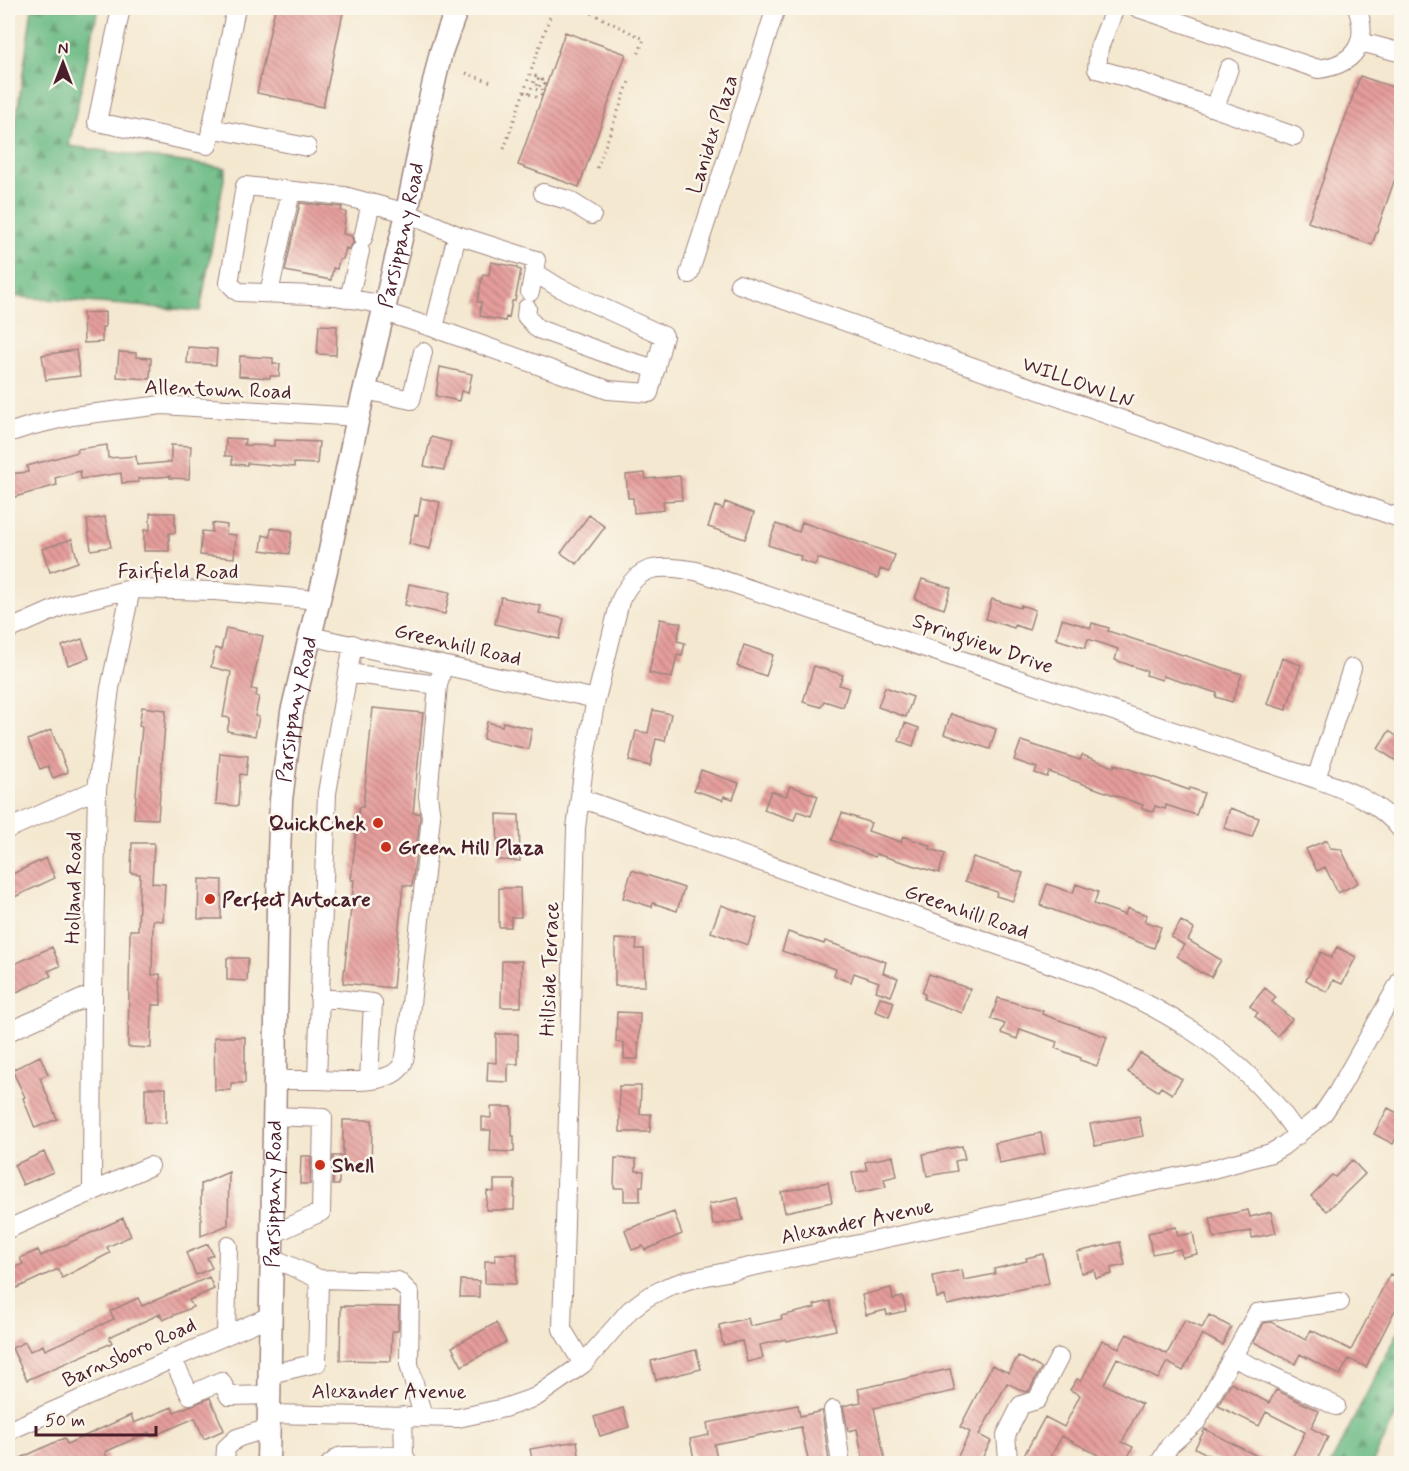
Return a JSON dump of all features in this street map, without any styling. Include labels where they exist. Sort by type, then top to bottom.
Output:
[{"type":"main road","name":"Parsippany Road","points":[[268,1464],[273,1116],[281,800],[292,712],[319,600],[358,417],[407,213],[441,52],[457,8]]},
{"type":"street","points":[[121,8],[97,122],[208,145],[236,8]]},
{"type":"street","name":"Lanidex Plaza","points":[[689,274],[776,8]]},
{"type":"street","points":[[1115,8],[1099,48],[1097,69],[1294,136]]},
{"type":"street","points":[[1138,8],[1318,69],[1330,68],[1345,62],[1355,53],[1361,42],[1358,8]]},
{"type":"street","points":[[1361,42],[1401,53]]},
{"type":"street","points":[[1215,108],[1229,68]]},
{"type":"street","points":[[211,128],[307,147]]},
{"type":"street","points":[[534,272],[558,287],[664,336],[656,369],[649,393],[608,390],[434,328],[385,308],[349,299],[238,292],[229,284],[245,186],[344,196],[407,213],[457,236],[536,260],[526,316],[538,329],[656,369]]},
{"type":"street","points":[[269,293],[291,191]]},
{"type":"street","points":[[543,193],[568,200],[592,215]]},
{"type":"street","points":[[349,299],[371,203]]},
{"type":"street","points":[[434,328],[457,236]]},
{"type":"street","name":"WILLOW LN","points":[[739,285],[1401,519]]},
{"type":"street","points":[[365,390],[411,400],[423,352]]},
{"type":"street","name":"Allentown Road","points":[[8,434],[72,416],[162,405],[358,417]]},
{"type":"street","name":"Springview Drive","points":[[635,579],[648,569],[663,567],[696,571],[1316,779]]},
{"type":"street","name":"Hillside Terrace","points":[[583,1364],[562,1329],[576,828],[596,699],[620,602],[635,579]]},
{"type":"street","name":"Fairfield Road","points":[[8,630],[65,605],[131,589],[215,591],[319,600]]},
{"type":"street","name":"Holland Road","points":[[92,1191],[93,994],[98,789],[110,688],[131,589]]},
{"type":"street","name":"Greenhill Road","points":[[310,636],[596,699]]},
{"type":"street","points":[[317,1080],[327,792],[353,644]]},
{"type":"street","points":[[274,1080],[369,1080],[390,1076],[402,1065],[408,1032],[431,817],[428,796],[438,685],[444,664]]},
{"type":"street","points":[[1352,668],[1316,779],[1355,793],[1376,806],[1401,831]]},
{"type":"street","points":[[348,673],[438,685]]},
{"type":"street","points":[[8,829],[98,789]]},
{"type":"street","name":"Greenhill Road","points":[[580,798],[1084,976],[1139,998],[1211,1043],[1244,1071],[1270,1098],[1298,1135]]},
{"type":"street","name":"Alexander Avenue","points":[[270,1403],[403,1416],[458,1418],[504,1408],[536,1397],[583,1364],[630,1310],[667,1287],[688,1280],[1209,1170],[1271,1153],[1322,1115],[1337,1093],[1401,978]]},
{"type":"street","points":[[8,1032],[93,994]]},
{"type":"street","points":[[319,997],[374,1003],[369,1080]]},
{"type":"street","points":[[273,1116],[323,1118],[321,1212],[271,1246],[319,1280],[398,1281],[410,1293],[409,1364],[423,1417]]},
{"type":"street","points":[[8,1230],[150,1166]]},
{"type":"street","points":[[226,1334],[228,1246]]},
{"type":"street","points":[[225,1464],[226,1448],[270,1403],[317,1363],[319,1280]]},
{"type":"street","points":[[1166,1461],[1170,1445],[1197,1421],[1257,1313],[1340,1302]]},
{"type":"street","name":"Barnsboro Road","points":[[8,1431],[270,1316]]},
{"type":"street","points":[[1232,1357],[1336,1406]]},
{"type":"street","points":[[172,1358],[190,1395],[228,1378],[230,1396],[270,1403]]},
{"type":"street","points":[[1005,1464],[1008,1459],[1006,1435],[1021,1405],[1037,1400],[1059,1358]]},
{"type":"street","points":[[833,1410],[841,1464]]},
{"type":"street","points":[[336,1462],[346,1456],[407,1459],[403,1416]]},
{"type":"path","points":[[504,149],[553,8]]},
{"type":"path","points":[[581,8],[644,39],[638,55]]},
{"type":"path","points":[[466,73],[491,81]]},
{"type":"path","points":[[524,92],[529,94],[542,97],[545,81],[542,80],[538,90],[535,89],[539,77],[536,76],[529,94]]},
{"type":"path","points":[[597,168],[630,79]]},
{"type":"green space","points":[[32,8],[98,8],[69,146],[226,168],[200,311],[8,296],[8,180]]},
{"type":"green space","points":[[1401,1327],[1401,1406],[1372,1463],[1331,1463]]},
{"type":"building","points":[[275,8],[344,8],[323,107],[257,93]]},
{"type":"building","points":[[565,32],[626,54],[579,187],[518,165]]},
{"type":"building","points":[[1360,76],[1401,90],[1401,161],[1372,245],[1308,222]]},
{"type":"building","points":[[300,203],[342,207],[341,211],[346,212],[343,234],[352,236],[353,243],[349,249],[346,248],[337,269],[333,268],[331,280],[285,271]]},
{"type":"building","points":[[491,262],[517,267],[521,270],[515,301],[512,301],[509,318],[506,317],[505,321],[480,316],[481,302],[477,302],[483,274],[489,275]]},
{"type":"building","points":[[105,312],[102,342],[84,343],[83,313]]},
{"type":"building","points":[[319,325],[337,326],[336,355],[317,354]]},
{"type":"building","points":[[188,347],[217,349],[216,365],[187,363]]},
{"type":"building","points":[[76,350],[80,376],[46,380],[42,355]]},
{"type":"building","points":[[119,352],[136,353],[136,357],[151,358],[150,379],[117,377]]},
{"type":"building","points":[[240,356],[273,358],[273,364],[280,364],[279,376],[270,376],[270,378],[239,376]]},
{"type":"building","points":[[440,367],[472,374],[468,393],[461,391],[459,401],[436,396]]},
{"type":"building","points":[[431,437],[451,442],[444,470],[424,466]]},
{"type":"building","points":[[226,438],[245,439],[244,445],[274,446],[274,440],[319,442],[317,464],[294,463],[294,467],[232,464],[232,456],[225,456]]},
{"type":"building","points":[[107,445],[108,458],[136,456],[137,465],[171,462],[171,445],[191,446],[189,479],[170,478],[170,476],[122,483],[121,473],[81,479],[80,471],[55,478],[57,485],[8,499],[8,474],[28,472],[27,466],[78,452],[77,449]]},
{"type":"building","points":[[645,473],[646,479],[680,476],[682,500],[663,501],[664,510],[634,513],[633,498],[628,498],[626,475]]},
{"type":"building","points":[[421,498],[440,502],[430,549],[409,544]]},
{"type":"building","points":[[725,502],[754,513],[745,539],[708,527],[715,506],[723,509]]},
{"type":"building","points":[[150,513],[175,513],[175,533],[169,533],[169,551],[144,551],[144,530],[150,530]]},
{"type":"building","points":[[589,515],[605,527],[577,564],[561,553]]},
{"type":"building","points":[[105,517],[111,547],[91,550],[87,520]]},
{"type":"building","points":[[802,522],[895,555],[889,572],[880,569],[878,578],[818,558],[815,565],[800,560],[801,556],[768,545],[776,524],[799,532]]},
{"type":"building","points":[[212,523],[227,525],[226,534],[236,535],[234,558],[200,555],[202,531],[212,532]]},
{"type":"building","points":[[271,528],[292,531],[289,554],[261,550],[263,535],[270,537]]},
{"type":"building","points":[[72,539],[78,562],[50,572],[42,549]]},
{"type":"building","points":[[922,579],[951,588],[944,609],[915,599]]},
{"type":"building","points":[[409,584],[450,592],[445,614],[405,605]]},
{"type":"building","points":[[501,597],[541,606],[539,613],[564,619],[559,639],[495,624]]},
{"type":"building","points":[[992,599],[1035,610],[1029,630],[986,619]]},
{"type":"building","points":[[660,619],[681,623],[677,641],[685,643],[682,656],[677,655],[672,678],[649,673]]},
{"type":"building","points":[[1062,619],[1091,628],[1092,623],[1109,628],[1108,631],[1242,674],[1232,702],[1216,697],[1217,693],[1163,676],[1162,680],[1146,675],[1147,671],[1115,660],[1118,649],[1088,639],[1085,648],[1056,639]]},
{"type":"building","points":[[226,628],[263,636],[251,689],[257,690],[256,696],[259,697],[255,716],[259,717],[255,736],[227,731],[230,718],[223,717],[231,672],[211,667],[215,648],[221,650]]},
{"type":"building","points":[[82,639],[89,658],[68,665],[62,646]]},
{"type":"building","points":[[744,645],[773,655],[766,676],[737,666]]},
{"type":"building","points":[[1282,658],[1301,665],[1286,710],[1267,704]]},
{"type":"building","points":[[814,666],[843,675],[839,685],[849,688],[843,707],[824,701],[821,707],[803,702]]},
{"type":"building","points":[[885,687],[913,697],[906,717],[878,707]]},
{"type":"building","points":[[142,707],[166,710],[158,819],[134,818]]},
{"type":"building","name":"Green Hill Plaza","points":[[373,708],[423,713],[413,813],[419,813],[420,817],[412,886],[403,885],[393,988],[343,983],[354,880],[351,880],[359,807],[363,807]]},
{"type":"building","points":[[653,710],[671,714],[665,741],[656,739],[650,766],[629,761],[636,731],[648,733]]},
{"type":"building","points":[[951,714],[996,729],[990,749],[944,734]]},
{"type":"building","points":[[487,722],[502,726],[503,722],[532,729],[528,749],[483,739]]},
{"type":"building","points":[[905,723],[919,728],[913,746],[899,741]]},
{"type":"building","points":[[51,730],[68,772],[53,778],[48,766],[40,769],[28,740]]},
{"type":"building","points":[[1389,731],[1401,739],[1401,764],[1378,749]]},
{"type":"building","points":[[1021,741],[1080,760],[1082,755],[1114,767],[1115,764],[1204,793],[1196,815],[1166,805],[1165,809],[1155,806],[1153,812],[1142,808],[1143,805],[1049,772],[1047,777],[1035,773],[1037,768],[1014,760]]},
{"type":"building","points":[[220,753],[248,756],[246,775],[240,774],[238,806],[216,804]]},
{"type":"building","points":[[701,770],[739,783],[733,799],[724,796],[723,800],[694,790]]},
{"type":"building","points":[[790,786],[818,796],[811,816],[797,811],[794,820],[764,810],[771,791],[786,796]]},
{"type":"building","points":[[1230,808],[1259,818],[1252,837],[1224,828]]},
{"type":"building","points":[[842,813],[871,823],[868,831],[901,842],[903,836],[931,846],[930,849],[945,854],[939,873],[876,854],[875,857],[832,840]]},
{"type":"building","points":[[497,814],[519,815],[520,861],[498,860]]},
{"type":"building","points":[[1327,840],[1330,848],[1341,849],[1358,883],[1338,893],[1325,867],[1317,871],[1306,849]]},
{"type":"building","points":[[132,843],[154,843],[152,883],[165,884],[163,921],[153,920],[152,975],[160,974],[161,1005],[152,1005],[151,1048],[128,1047],[130,930],[138,930],[140,874],[131,873]]},
{"type":"building","points":[[973,857],[1023,873],[1013,901],[996,896],[997,892],[965,881]]},
{"type":"building","points":[[46,858],[55,878],[8,900],[8,876]]},
{"type":"building","points":[[632,870],[684,888],[677,911],[653,903],[652,907],[623,898]]},
{"type":"building","name":"Perfect Autocare","points":[[199,879],[222,880],[221,919],[198,919]]},
{"type":"building","points":[[1047,884],[1073,893],[1076,884],[1098,892],[1094,904],[1125,915],[1127,908],[1147,915],[1144,921],[1161,927],[1154,948],[1040,905]]},
{"type":"building","points":[[499,888],[520,888],[521,917],[511,917],[511,927],[499,927]]},
{"type":"building","points":[[721,905],[757,918],[748,945],[711,932]]},
{"type":"building","points":[[1181,921],[1194,929],[1188,940],[1221,960],[1211,977],[1201,973],[1177,956],[1184,945],[1171,937]]},
{"type":"building","points":[[788,932],[824,944],[825,941],[886,962],[883,973],[898,978],[891,996],[876,991],[879,982],[854,973],[851,982],[834,976],[836,969],[782,951]]},
{"type":"building","points":[[615,939],[637,940],[636,949],[644,949],[645,986],[615,986]]},
{"type":"building","points":[[52,947],[60,966],[48,971],[51,976],[8,996],[8,967]]},
{"type":"building","points":[[1337,947],[1356,957],[1342,984],[1333,980],[1327,992],[1306,980],[1321,952],[1331,958]]},
{"type":"building","points":[[227,958],[248,958],[247,981],[227,980]]},
{"type":"building","points":[[502,961],[522,961],[521,1007],[501,1007]]},
{"type":"building","points":[[929,974],[970,989],[962,1013],[924,999],[925,994],[922,993]]},
{"type":"building","points":[[1265,988],[1276,997],[1272,1002],[1292,1019],[1277,1036],[1255,1016],[1258,1013],[1250,1006]]},
{"type":"building","points":[[880,997],[894,1002],[889,1017],[875,1011]]},
{"type":"building","points":[[998,998],[1043,1011],[1042,1014],[1107,1037],[1097,1066],[1055,1048],[1057,1042],[1020,1029],[1017,1039],[1001,1033],[1005,1024],[991,1019]]},
{"type":"building","points":[[617,1012],[640,1013],[638,1059],[624,1059],[624,1043],[616,1042]]},
{"type":"building","points":[[496,1034],[518,1034],[518,1064],[508,1064],[508,1082],[487,1081],[488,1062],[496,1063]]},
{"type":"building","points":[[214,1037],[245,1037],[245,1083],[231,1083],[231,1090],[215,1090]]},
{"type":"building","points":[[1140,1053],[1182,1079],[1172,1094],[1161,1087],[1158,1091],[1128,1072]]},
{"type":"building","points":[[40,1056],[48,1074],[40,1078],[57,1119],[35,1128],[23,1098],[25,1097],[12,1070]]},
{"type":"building","points":[[619,1086],[641,1086],[640,1114],[651,1114],[650,1132],[620,1132]]},
{"type":"building","points":[[145,1088],[166,1088],[166,1123],[145,1122]]},
{"type":"building","points":[[491,1107],[512,1107],[514,1152],[490,1151],[491,1130],[482,1130],[482,1117],[491,1118]]},
{"type":"building","points":[[1388,1108],[1401,1115],[1401,1128],[1393,1144],[1374,1134]]},
{"type":"building","points":[[1139,1116],[1143,1136],[1095,1146],[1090,1124]]},
{"type":"building","points":[[343,1120],[372,1120],[371,1172],[339,1171],[339,1185],[333,1185],[333,1156],[343,1156]]},
{"type":"building","points":[[1041,1133],[1045,1154],[999,1163],[995,1143]]},
{"type":"building","points":[[962,1146],[965,1159],[955,1161],[957,1171],[927,1176],[923,1154]]},
{"type":"building","points":[[44,1152],[53,1172],[23,1185],[14,1165]]},
{"type":"building","points":[[301,1156],[311,1156],[310,1184],[300,1184]]},
{"type":"building","points":[[893,1156],[897,1176],[884,1179],[886,1187],[856,1193],[852,1173],[867,1170],[865,1162]]},
{"type":"building","points":[[615,1158],[636,1159],[636,1171],[644,1171],[643,1186],[640,1186],[640,1201],[624,1201],[624,1188],[614,1188]]},
{"type":"building","points":[[1352,1160],[1365,1174],[1327,1211],[1311,1196],[1332,1175],[1335,1177]]},
{"type":"building","points":[[229,1172],[228,1225],[201,1236],[201,1184]]},
{"type":"building","points":[[494,1180],[515,1180],[514,1210],[486,1210],[487,1191],[494,1192]]},
{"type":"building","points":[[828,1182],[832,1202],[785,1212],[781,1192]]},
{"type":"building","points":[[738,1198],[743,1220],[713,1225],[709,1204]]},
{"type":"building","points":[[1248,1210],[1250,1217],[1271,1212],[1276,1233],[1252,1238],[1251,1231],[1214,1238],[1210,1218]]},
{"type":"building","points":[[674,1212],[682,1234],[645,1250],[643,1246],[632,1250],[625,1230]]},
{"type":"building","points":[[123,1218],[131,1236],[107,1247],[110,1253],[62,1278],[58,1269],[8,1292],[8,1271],[23,1264],[20,1258],[38,1250],[41,1256]]},
{"type":"building","points":[[1176,1227],[1178,1236],[1193,1233],[1197,1254],[1182,1257],[1180,1249],[1152,1254],[1148,1233]]},
{"type":"building","points":[[1120,1242],[1125,1265],[1111,1268],[1112,1274],[1096,1278],[1094,1270],[1081,1273],[1077,1252]]},
{"type":"building","points":[[208,1244],[213,1255],[207,1258],[212,1268],[196,1275],[186,1253]]},
{"type":"building","points":[[495,1254],[517,1254],[516,1284],[485,1283],[485,1261],[495,1261]]},
{"type":"building","points":[[1043,1254],[1049,1283],[947,1305],[945,1296],[937,1298],[933,1276],[962,1270],[964,1280],[995,1274],[994,1269],[1027,1261],[1026,1258]]},
{"type":"building","points":[[1390,1274],[1401,1280],[1401,1298],[1366,1367],[1349,1359],[1340,1375],[1300,1354],[1295,1364],[1254,1342],[1264,1323],[1271,1322],[1306,1340],[1311,1330],[1351,1350]]},
{"type":"building","points":[[209,1277],[214,1289],[189,1300],[193,1307],[163,1320],[160,1314],[109,1337],[112,1343],[27,1380],[12,1348],[25,1342],[30,1351],[43,1345],[45,1350],[114,1319],[110,1311],[138,1298],[142,1306]]},
{"type":"building","points":[[461,1280],[479,1281],[479,1297],[460,1297]]},
{"type":"building","points":[[891,1288],[893,1299],[903,1297],[906,1311],[887,1315],[886,1310],[866,1315],[862,1295]]},
{"type":"building","points":[[830,1301],[836,1330],[760,1345],[763,1358],[747,1362],[742,1341],[723,1345],[719,1325],[748,1318],[750,1326],[782,1319],[781,1316],[815,1308],[814,1305]]},
{"type":"building","points":[[341,1306],[399,1307],[398,1331],[392,1331],[391,1361],[340,1360]]},
{"type":"building","points":[[1209,1315],[1231,1327],[1222,1345],[1202,1334],[1183,1371],[1167,1362],[1158,1379],[1117,1358],[1104,1384],[1142,1404],[1122,1442],[1133,1447],[1124,1464],[1115,1464],[1062,1436],[1047,1464],[1031,1464],[1022,1459],[1045,1417],[1064,1427],[1080,1395],[1070,1390],[1077,1379],[1081,1381],[1102,1340],[1119,1348],[1127,1334],[1167,1354],[1185,1320],[1202,1328]]},
{"type":"building","points":[[496,1323],[506,1342],[462,1366],[452,1347]]},
{"type":"building","points":[[696,1350],[701,1369],[656,1380],[651,1361]]},
{"type":"building","points":[[1018,1356],[1041,1368],[1029,1391],[1025,1392],[1007,1383],[979,1435],[991,1441],[979,1464],[954,1464],[970,1432],[960,1427],[992,1365],[1009,1373]]},
{"type":"building","points":[[950,1369],[955,1391],[874,1408],[886,1464],[864,1464],[857,1429],[848,1431],[843,1406],[861,1402],[858,1389]]},
{"type":"building","points":[[1231,1383],[1269,1403],[1276,1390],[1319,1411],[1311,1428],[1328,1437],[1315,1464],[1289,1464],[1305,1432],[1266,1412],[1259,1426],[1218,1406]]},
{"type":"building","points":[[210,1398],[224,1430],[204,1439],[195,1418],[151,1437],[149,1432],[105,1452],[110,1464],[8,1464],[64,1438],[67,1444],[131,1415],[134,1423],[172,1407],[174,1412]]},
{"type":"building","points":[[798,1405],[800,1416],[822,1411],[829,1461],[809,1464],[801,1427],[714,1444],[718,1464],[695,1464],[690,1439],[709,1435],[707,1423]]},
{"type":"building","points":[[623,1408],[629,1427],[600,1436],[594,1417]]},
{"type":"building","points":[[1205,1429],[1272,1464],[1226,1464],[1195,1448]]},
{"type":"building","points":[[577,1441],[580,1462],[533,1464],[530,1449]]},
{"type":"place","name":"QuickChek","points":[[378,823]]},
{"type":"place","name":"Green Hill Plaza","points":[[386,847]]},
{"type":"place","name":"Perfect Autocare","points":[[210,899]]},
{"type":"place","name":"Shell","points":[[320,1165]]}]
